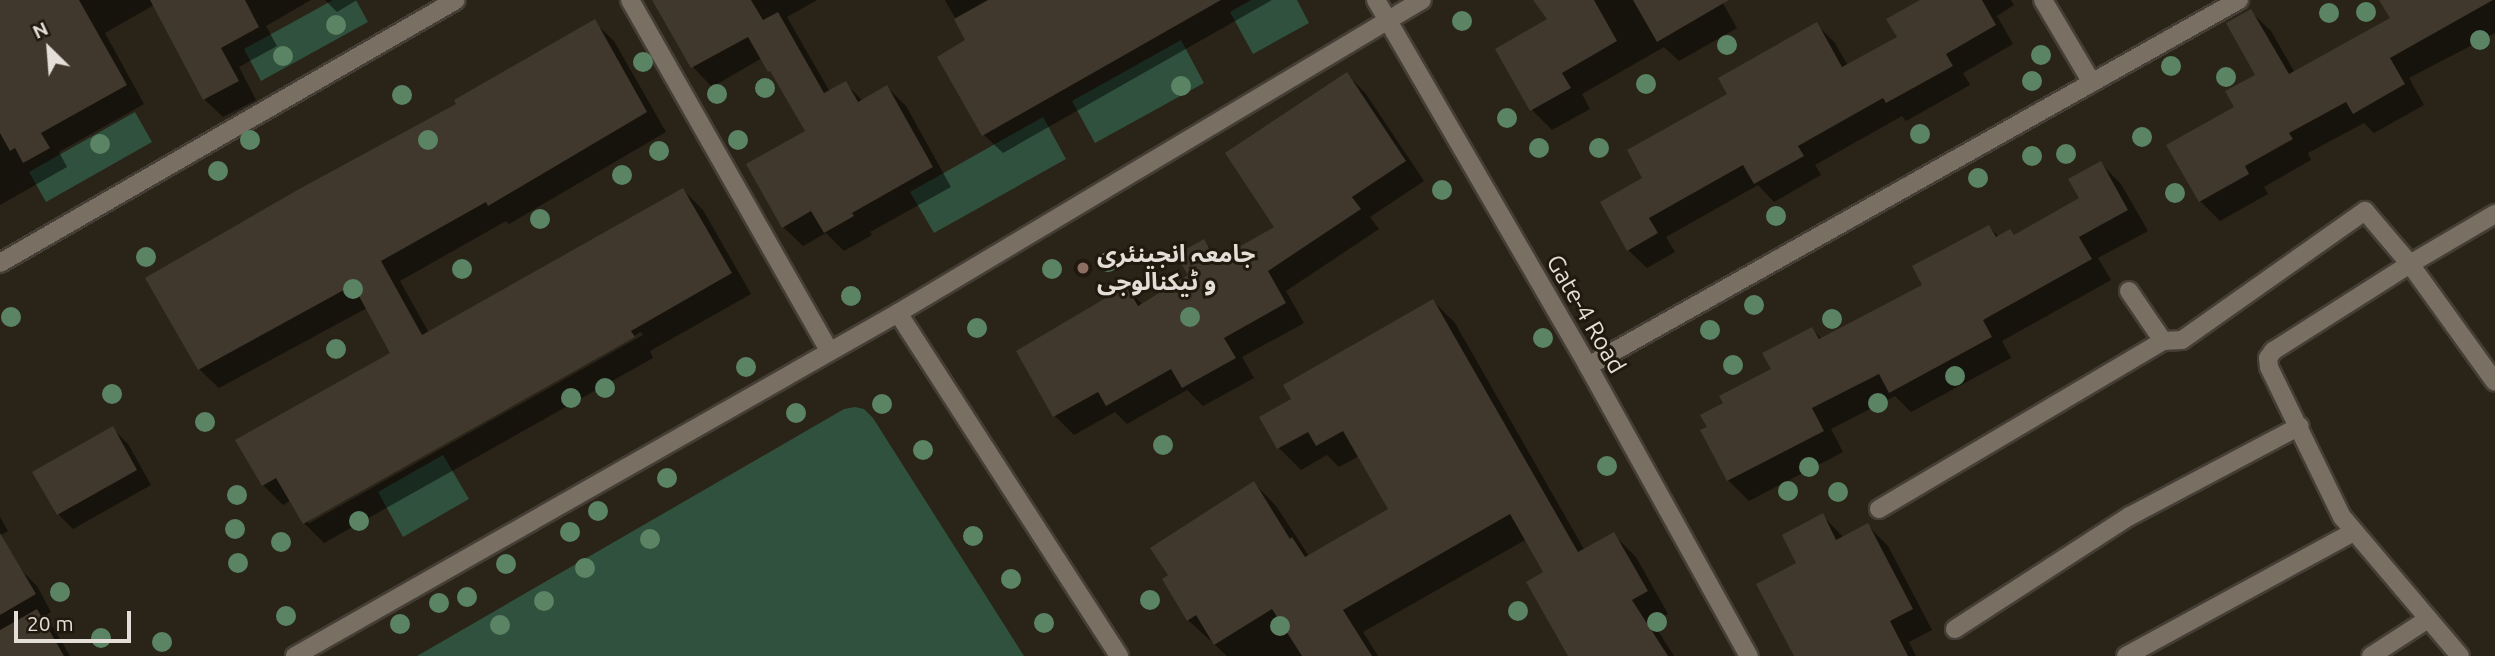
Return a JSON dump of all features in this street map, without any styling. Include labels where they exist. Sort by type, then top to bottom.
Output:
[{"type":"street","points":[[0,263],[456,0]]},
{"type":"street","points":[[630,0],[830,351]]},
{"type":"street","name":"Gate-4 Road","points":[[1376,0],[1588,366],[1749,656]]},
{"type":"street","points":[[295,656],[898,313],[1422,0]]},
{"type":"street","points":[[2043,0],[2092,83]]},
{"type":"street","points":[[1588,366],[2239,0]]},
{"type":"street","points":[[1879,509],[2162,341],[2182,340],[2365,211],[2410,264],[2495,382]]},
{"type":"street","points":[[2460,656],[2342,517],[2269,367],[2268,358],[2273,351],[2410,264],[2495,214]]},
{"type":"street","points":[[2129,291],[2162,341]]},
{"type":"street","points":[[898,313],[1119,656]]},
{"type":"street","points":[[1955,629],[2130,516],[2300,426]]},
{"type":"street","points":[[2126,656],[2353,532]]},
{"type":"street","points":[[2371,656],[2428,619]]},
{"type":"green space","points":[[333,0],[356,0],[368,22],[261,81],[244,49]]},
{"type":"green space","points":[[1251,0],[1297,0],[1309,23],[1253,54],[1230,12]]},
{"type":"green space","points":[[1181,40],[1204,83],[1095,143],[1072,101]]},
{"type":"green space","points":[[135,112],[152,142],[46,202],[29,172]]},
{"type":"green space","points":[[1043,117],[1066,159],[934,233],[910,192]]},
{"type":"green space","points":[[844,409],[864,409],[873,418],[1024,656],[417,656]]},
{"type":"green space","points":[[443,455],[469,499],[403,537],[378,492]]},
{"type":"building","points":[[0,0],[79,0],[127,85],[41,133],[50,148],[23,163],[15,148],[10,151],[0,133]]},
{"type":"building","points":[[150,0],[245,0],[259,27],[221,48],[239,81],[203,100]]},
{"type":"building","points":[[652,0],[751,0],[763,20],[778,12],[824,93],[846,81],[858,102],[887,85],[933,167],[852,213],[854,216],[824,233],[811,211],[782,228],[746,164],[805,131],[748,37],[691,68]]},
{"type":"building","points":[[988,0],[1221,0],[982,136],[937,57],[965,40],[954,19]]},
{"type":"building","points":[[1533,0],[1594,0],[1617,41],[1562,73],[1571,88],[1530,111],[1495,49],[1547,19]]},
{"type":"building","points":[[1633,0],[1729,0],[1657,42]]},
{"type":"building","points":[[1920,0],[1982,0],[1996,25],[1946,54],[1953,66],[1886,103],[1883,98],[1798,146],[1804,156],[1754,184],[1743,165],[1649,218],[1658,233],[1627,251],[1600,202],[1642,178],[1627,150],[1727,94],[1718,78],[1817,22],[1842,67],[1897,37],[1886,19]]},
{"type":"building","points":[[2379,0],[2493,0],[2390,58],[2405,84],[2353,114],[2346,102],[2289,133],[2293,139],[2245,166],[2249,174],[2199,202],[2166,145],[2234,107],[2225,91],[2255,75],[2226,23],[2251,9],[2289,74],[2390,18]]},
{"type":"building","points":[[595,19],[647,112],[488,206],[486,202],[381,261],[422,335],[683,188],[732,273],[631,331],[635,337],[303,524],[276,478],[262,486],[235,440],[390,353],[353,285],[198,370],[145,278],[301,188],[456,104],[454,100]]},
{"type":"building","points":[[1347,72],[1406,161],[1352,197],[1361,209],[1268,271],[1286,303],[1224,338],[1236,358],[1182,388],[1171,369],[1106,406],[1098,392],[1053,417],[1016,351],[1126,286],[1138,306],[1188,275],[1176,255],[1204,239],[1216,260],[1274,227],[1225,153]]},
{"type":"building","points":[[2101,161],[2128,210],[2079,237],[2092,259],[1983,320],[1992,337],[1889,393],[1879,374],[1812,408],[1824,431],[1727,481],[1700,430],[1707,427],[1700,415],[1723,403],[1719,396],[1771,369],[1762,353],[1812,327],[1819,339],[1922,285],[1912,266],[1989,225],[1996,237],[2010,229],[2014,235],[2079,198],[2068,179]]},
{"type":"building","points":[[1433,299],[1578,552],[1614,532],[1648,591],[1632,600],[1668,656],[1568,656],[1526,582],[1543,572],[1510,514],[1343,610],[1372,656],[1302,656],[1272,609],[1214,645],[1196,615],[1187,621],[1162,579],[1168,575],[1150,548],[1254,481],[1290,539],[1292,537],[1305,557],[1388,509],[1343,431],[1316,446],[1308,432],[1277,449],[1259,417],[1291,399],[1283,385]]},
{"type":"building","points":[[113,426],[137,470],[57,515],[32,472]]},
{"type":"building","points":[[1823,513],[1836,540],[1868,523],[1913,609],[1890,621],[1908,656],[1794,656],[1756,584],[1796,563],[1782,535]]},
{"type":"building","points":[[0,533],[36,594],[0,615]]},
{"type":"building","points":[[37,609],[64,656],[0,656],[0,630]]},
{"type":"place","name":"جامعہ انجینئری و ٹیکنالوجی","points":[[1083,268]]}]
